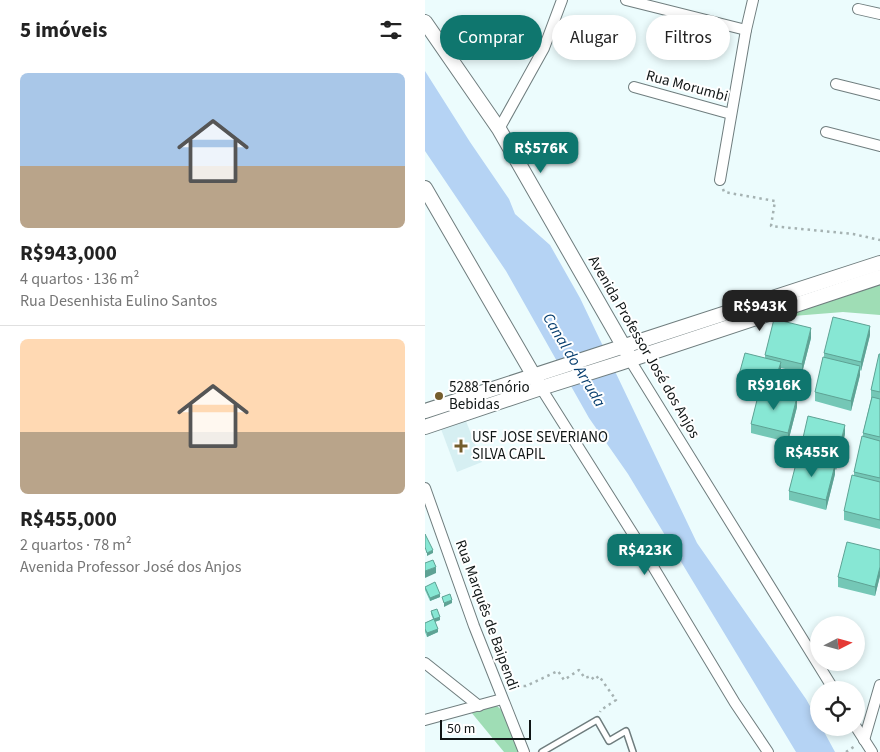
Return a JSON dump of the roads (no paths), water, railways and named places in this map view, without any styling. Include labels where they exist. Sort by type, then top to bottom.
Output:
[{"type":"main road","name":"Avenida Professor José dos Anjos","points":[[425,22],[499,128],[622,355]]},
{"type":"main road","points":[[425,188],[537,382]]},
{"type":"main road","points":[[622,355],[880,263]]},
{"type":"main road","points":[[425,411],[554,377],[880,277]]},
{"type":"main road","points":[[425,427],[537,382]]},
{"type":"street","points":[[499,128],[544,48],[562,0]]},
{"type":"street","points":[[626,0],[746,30]]},
{"type":"street","points":[[720,180],[753,0]]},
{"type":"street","points":[[858,9],[880,14]]},
{"type":"street","points":[[836,84],[880,95]]},
{"type":"street","name":"Rua Morumbi","points":[[634,87],[731,114]]},
{"type":"street","points":[[826,132],[880,146]]},
{"type":"street","name":"Avenida Professor José dos Anjos","points":[[622,355],[828,681]]},
{"type":"street","points":[[537,382],[640,545],[735,703],[768,752]]},
{"type":"street","name":"Rua Marquês de Baipendi","points":[[425,488],[501,696],[524,752]]},
{"type":"street","points":[[425,664],[479,706]]},
{"type":"street","points":[[864,740],[880,685]]},
{"type":"street","points":[[425,720],[479,706],[501,696]]},
{"type":"street","points":[[862,736],[872,752]]},
{"type":"lane","points":[[542,752],[597,720],[609,740],[626,731],[633,752]]},
{"type":"water","name":"Canal do Arruda","points":[[425,71],[509,199],[515,214],[550,245],[580,298],[697,543],[806,699],[810,706],[810,736],[826,736],[835,752],[796,752],[628,474],[589,418],[506,271],[425,151]]},
{"type":"place","name":"5288 Tenório Bebidas","points":[[439,396]]},
{"type":"place","name":"USF JOSE SEVERIANO SILVA CAPIL","points":[[461,446]]}]
